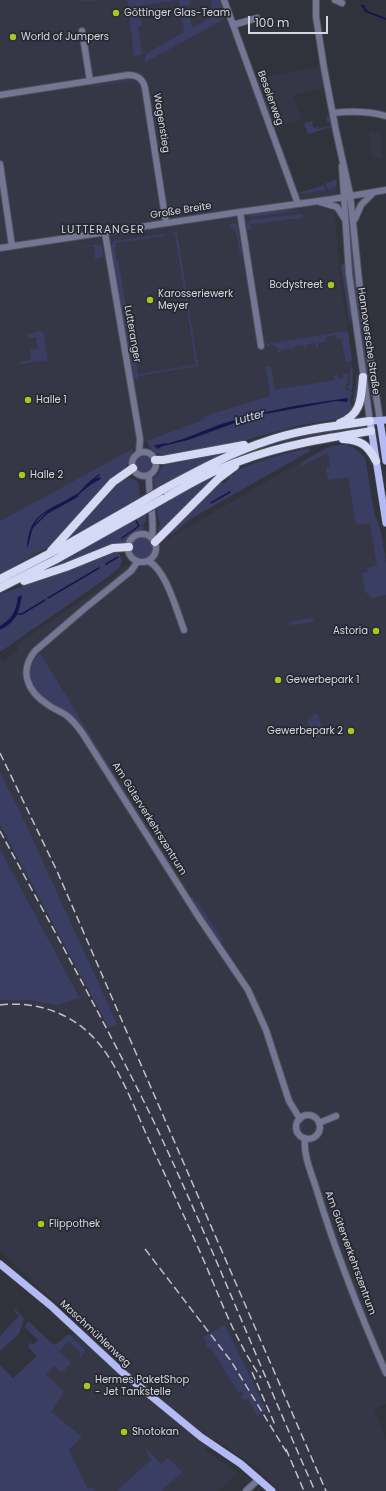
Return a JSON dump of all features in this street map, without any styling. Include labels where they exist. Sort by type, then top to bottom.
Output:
[{"type":"highway","points":[[330,427],[348,419],[357,409],[361,400],[363,377]]},
{"type":"highway","points":[[3,587],[38,570],[163,495],[213,463],[240,451],[296,433],[370,421]]},
{"type":"highway","points":[[163,495],[247,458],[300,444],[371,431]]},
{"type":"highway","points":[[332,438],[353,440],[363,444],[370,450],[376,461]]},
{"type":"highway","points":[[155,460],[170,459],[271,440]]},
{"type":"highway","points":[[153,540],[219,478],[247,458]]},
{"type":"highway","points":[[45,556],[113,482],[133,468]]},
{"type":"highway","points":[[0,579],[135,511]]},
{"type":"highway","points":[[38,570],[68,544]]},
{"type":"highway","points":[[3,587],[46,574],[113,548],[129,547]]},
{"type":"main road","points":[[370,421],[383,421]]},
{"type":"main road","name":"Hannoversche Straße","points":[[370,421],[386,523]]},
{"type":"main road","name":"Hannoversche Straße","points":[[383,421],[386,461]]},
{"type":"main road","points":[[371,431],[384,429]]},
{"type":"main road","name":"Maschmühlenweg","points":[[0,1264],[51,1306],[123,1373],[198,1435],[241,1464],[272,1491]]},
{"type":"street","name":"Beselerweg","points":[[224,0],[298,204]]},
{"type":"street","name":"Hannoversche Straße","points":[[316,0],[316,17],[343,160],[342,173],[354,224],[360,290],[383,421]]},
{"type":"street","points":[[335,0],[342,3]]},
{"type":"street","points":[[233,25],[257,18]]},
{"type":"street","points":[[82,31],[90,81]]},
{"type":"street","name":"Wagenstieg","points":[[0,95],[128,75],[136,76],[141,80],[145,88],[166,223]]},
{"type":"street","points":[[333,113],[356,111],[386,116]]},
{"type":"street","points":[[0,164],[12,246]]},
{"type":"street","name":"Große Breite","points":[[0,248],[386,190]]},
{"type":"street","points":[[354,224],[361,204],[376,191]]},
{"type":"street","name":"Hannoversche Straße","points":[[347,196],[345,221],[349,274],[370,421]]},
{"type":"street","name":"Große Breite","points":[[318,201],[337,207],[345,221]]},
{"type":"street","points":[[240,212],[261,346]]},
{"type":"street","name":"Lutteranger","points":[[105,233],[142,453]]},
{"type":"street","points":[[142,453],[151,454],[155,460],[155,468],[146,475],[137,473],[133,468],[133,459],[142,453]]},
{"type":"street","points":[[146,475],[154,523],[153,540],[156,549],[154,555],[148,561]]},
{"type":"street","points":[[144,535],[149,528],[152,513],[146,475]]},
{"type":"street","points":[[126,575],[132,558],[129,547],[132,539],[140,535],[144,535],[153,540]]},
{"type":"street","points":[[154,555],[162,571],[184,630]]},
{"type":"street","points":[[132,558],[138,561],[148,561],[155,566],[166,583]]},
{"type":"street","name":"Am Güterverkehrszentrum","points":[[138,561],[126,575],[35,651],[30,657],[27,666],[28,683],[38,698],[66,715],[83,734],[201,921],[242,980],[262,1019],[288,1099],[300,1119],[297,1124],[298,1132],[305,1138],[305,1153],[322,1206],[367,1328],[386,1373]]},
{"type":"street","points":[[300,1119],[306,1116],[311,1116],[316,1118],[319,1123],[320,1128],[318,1134],[311,1138],[305,1138]]},
{"type":"street","points":[[319,1123],[336,1116]]},
{"type":"street","points":[[246,1491],[259,1479]]},
{"type":"shaded area","points":[[0,0],[126,0],[155,3],[178,0],[211,0],[212,10],[222,8],[250,80],[320,66],[324,88],[293,95],[302,120],[275,128],[300,194],[331,189],[337,184],[335,216],[339,269],[353,368],[352,392],[345,389],[344,385],[204,420],[150,440],[0,521]]},
{"type":"shaded area","points":[[81,0],[126,0],[82,1]]},
{"type":"shaded area","points":[[126,0],[178,0],[138,6],[142,25],[138,26],[142,54],[134,56],[128,3]]},
{"type":"shaded area","points":[[179,0],[190,0],[191,5],[184,6],[186,18],[190,17],[192,28],[212,17],[211,0],[220,0],[226,18],[146,62],[146,54],[184,32]]},
{"type":"shaded area","points":[[362,4],[368,11],[386,18],[386,20],[365,12],[361,5]]},
{"type":"shaded area","points":[[128,80],[136,83],[128,81],[91,87],[91,86]]},
{"type":"shaded area","points":[[329,116],[331,127],[308,134],[304,123],[312,121],[313,128],[318,127],[318,129],[330,126],[326,117]]},
{"type":"shaded area","points":[[369,131],[380,132],[383,160],[377,158],[372,159],[370,143],[372,142],[371,137],[369,137]]},
{"type":"shaded area","points":[[336,179],[337,184],[335,187],[328,190],[325,184]]},
{"type":"shaded area","points":[[324,185],[326,190],[299,193]]},
{"type":"shaded area","points":[[287,210],[298,211],[249,217],[256,213]]},
{"type":"shaded area","points":[[302,214],[303,218],[250,224],[251,229],[247,229],[247,225],[250,220]]},
{"type":"shaded area","points":[[348,214],[350,214],[357,290],[374,403],[372,403],[352,279]]},
{"type":"shaded area","points":[[234,223],[237,225],[242,254],[240,254],[235,228],[231,229],[230,224]]},
{"type":"shaded area","points":[[177,232],[198,366],[138,376],[138,379],[134,379],[129,349],[133,349],[138,374],[196,365],[175,234],[172,234]]},
{"type":"shaded area","points":[[164,234],[164,236],[115,243],[116,260],[118,260],[132,343],[128,344],[111,247],[114,241]]},
{"type":"shaded area","points":[[99,244],[102,248],[103,257],[95,259],[95,249],[93,246],[73,249]]},
{"type":"shaded area","points":[[345,264],[351,310],[350,326],[341,265]]},
{"type":"shaded area","points":[[43,331],[48,360],[20,364],[20,362],[31,360],[30,350],[38,349],[36,337],[28,338],[27,334]]},
{"type":"shaded area","points":[[348,331],[352,361],[346,362],[341,338],[337,339],[336,335],[326,337],[326,341],[318,343],[318,347],[316,347],[315,343],[306,345],[307,349],[305,349],[304,345],[293,347],[294,351],[292,351],[291,348],[280,350],[281,354],[277,352],[279,349],[271,344],[269,347],[265,344]]},
{"type":"shaded area","points":[[271,366],[275,390],[335,380],[334,376],[338,375],[339,379],[343,378],[343,374],[348,373],[348,382],[345,389],[352,392],[350,401],[352,408],[338,419],[301,425],[230,444],[169,456],[158,454],[148,445],[147,441],[203,420],[205,416],[270,396],[266,367]]},
{"type":"shaded area","points":[[350,368],[353,368],[352,390],[347,388],[350,382]]},
{"type":"shaded area","points":[[356,371],[358,389],[355,403],[353,400],[356,386]]},
{"type":"shaded area","points":[[348,398],[347,402],[336,401],[254,416],[188,440],[163,446],[157,449],[156,447],[183,439],[221,424],[257,414],[294,406]]},
{"type":"shaded area","points":[[358,426],[358,428],[300,438],[265,447],[241,456],[201,475],[232,458],[265,445],[299,436]]},
{"type":"shaded area","points":[[339,445],[353,447],[365,457],[374,512],[381,532],[386,564],[386,595],[371,598],[365,591],[362,573],[368,572],[367,568],[377,566],[370,523],[356,525],[348,477],[328,480],[326,467],[330,466],[328,453],[301,466],[301,463],[319,452]]},
{"type":"shaded area","points":[[346,445],[358,450],[365,457],[374,512],[381,532],[386,564],[386,1404],[374,1409],[386,1440],[386,1491],[280,1491],[258,1469],[217,1440],[205,1450],[238,1473],[219,1491],[89,1491],[69,1450],[81,1437],[16,1385],[81,1326],[0,1251],[0,1000],[30,1000],[56,1005],[80,997],[0,849],[0,659],[3,662],[18,651],[18,644],[110,581],[125,565],[135,570],[166,540],[323,449],[330,446]]},
{"type":"shaded area","points":[[134,448],[126,467],[110,481],[48,547],[0,574],[0,521]]},
{"type":"shaded area","points":[[309,448],[310,451],[190,519],[177,531],[165,537],[221,482],[223,484],[229,479],[230,474],[239,469],[278,455]]},
{"type":"shaded area","points":[[225,452],[155,489],[153,479],[158,475],[162,466]]},
{"type":"shaded area","points":[[144,456],[150,458],[152,464],[150,470],[144,472],[138,470],[136,464],[138,458]]},
{"type":"shaded area","points":[[221,473],[161,533],[158,530],[160,524],[156,507]]},
{"type":"shaded area","points":[[100,477],[101,479],[89,486],[73,499],[40,517],[33,528],[27,549],[31,527],[42,514],[77,494],[89,482]]},
{"type":"shaded area","points":[[126,477],[137,481],[139,485],[140,498],[64,542],[117,483]]},
{"type":"shaded area","points":[[146,513],[146,521],[142,526],[145,528],[133,536],[127,544],[97,551],[44,571]]},
{"type":"shaded area","points":[[142,537],[150,540],[153,548],[150,556],[142,559],[134,556],[131,548],[134,540]]},
{"type":"shaded area","points":[[118,551],[122,561],[120,566],[111,575],[0,652],[0,594],[67,571]]},
{"type":"shaded area","points":[[22,595],[20,607],[14,620],[0,630],[0,626],[13,614],[18,597]]},
{"type":"shaded area","points":[[313,618],[313,622],[290,625],[289,622]]},
{"type":"shaded area","points":[[40,653],[189,897],[193,897],[195,902],[197,901],[223,941],[219,943],[171,870],[125,797],[94,743],[82,726],[70,715],[42,697],[37,690],[33,683],[31,671],[33,663]]},
{"type":"shaded area","points":[[317,713],[324,732],[323,735],[316,738],[313,735],[307,721]]},
{"type":"shaded area","points":[[0,772],[27,827],[117,1024],[109,1028],[0,824]]},
{"type":"shaded area","points":[[0,849],[80,998],[56,1005],[30,1000],[0,1000]]},
{"type":"shaded area","points":[[15,1309],[24,1318],[19,1334],[0,1351],[0,1336],[19,1316],[14,1310]]},
{"type":"shaded area","points":[[28,1321],[53,1344],[55,1345],[69,1334],[85,1350],[81,1358],[79,1356],[81,1353],[69,1341],[59,1351],[71,1363],[62,1373],[54,1366],[46,1375],[64,1391],[51,1412],[82,1437],[69,1450],[88,1489],[91,1487],[95,1491],[0,1491],[0,1365],[13,1378],[37,1356],[28,1347],[29,1343],[34,1344],[38,1340],[25,1327]]},
{"type":"shaded area","points":[[225,1325],[266,1410],[257,1416],[248,1399],[244,1401],[241,1397],[244,1394],[242,1391],[239,1393],[210,1347],[208,1348],[206,1345],[207,1344],[203,1337]]},
{"type":"shaded area","points":[[147,1449],[161,1464],[168,1458],[182,1472],[161,1491],[117,1491],[152,1459],[147,1455],[149,1454],[146,1450]]},
{"type":"waterway","name":"Lutter","points":[[155,446],[166,444]]},
{"type":"waterway","name":"Lutter","points":[[91,481],[99,475]]},
{"type":"waterway","points":[[211,503],[230,492]]},
{"type":"waterway","name":"Lutter","points":[[32,528],[47,513],[78,496]]},
{"type":"waterway","points":[[122,538],[139,526],[136,521]]},
{"type":"waterway","points":[[106,564],[118,557]]},
{"type":"waterway","points":[[48,598],[99,568]]},
{"type":"waterway","points":[[17,614],[22,614],[45,600]]},
{"type":"railway","points":[[0,753],[57,871],[326,1491]]},
{"type":"railway","points":[[0,831],[97,1011],[153,1120],[195,1212],[315,1491]]},
{"type":"railway","points":[[0,1005],[26,1005],[51,1010],[84,1028],[102,1047],[124,1085],[231,1324],[261,1378]]},
{"type":"railway","points":[[145,1249],[231,1361],[287,1453]]},
{"type":"railway","points":[[252,1372],[276,1427]]},
{"type":"railway","points":[[286,1449],[304,1491]]},
{"type":"place","name":"Göttinger Glas-Team","points":[[116,13]]},
{"type":"place","name":"World of Jumpers","points":[[13,37]]},
{"type":"place","name":"Bodystreet","points":[[331,285]]},
{"type":"place","name":"Karosseriewerk Meyer","points":[[150,300]]},
{"type":"place","name":"Halle 1","points":[[28,400]]},
{"type":"place","name":"Halle 2","points":[[22,475]]},
{"type":"place","name":"Astoria","points":[[376,631]]},
{"type":"place","name":"Gewerbepark 1","points":[[278,680]]},
{"type":"place","name":"Gewerbepark 2","points":[[351,731]]},
{"type":"place","name":"Flippothek","points":[[41,1224]]},
{"type":"place","name":"Hermes PaketShop - Jet Tankstelle","points":[[87,1386]]},
{"type":"place","name":"Shotokan","points":[[124,1432]]},
{"type":"district","name":"LUTTERANGER","points":[[103,230]]}]
